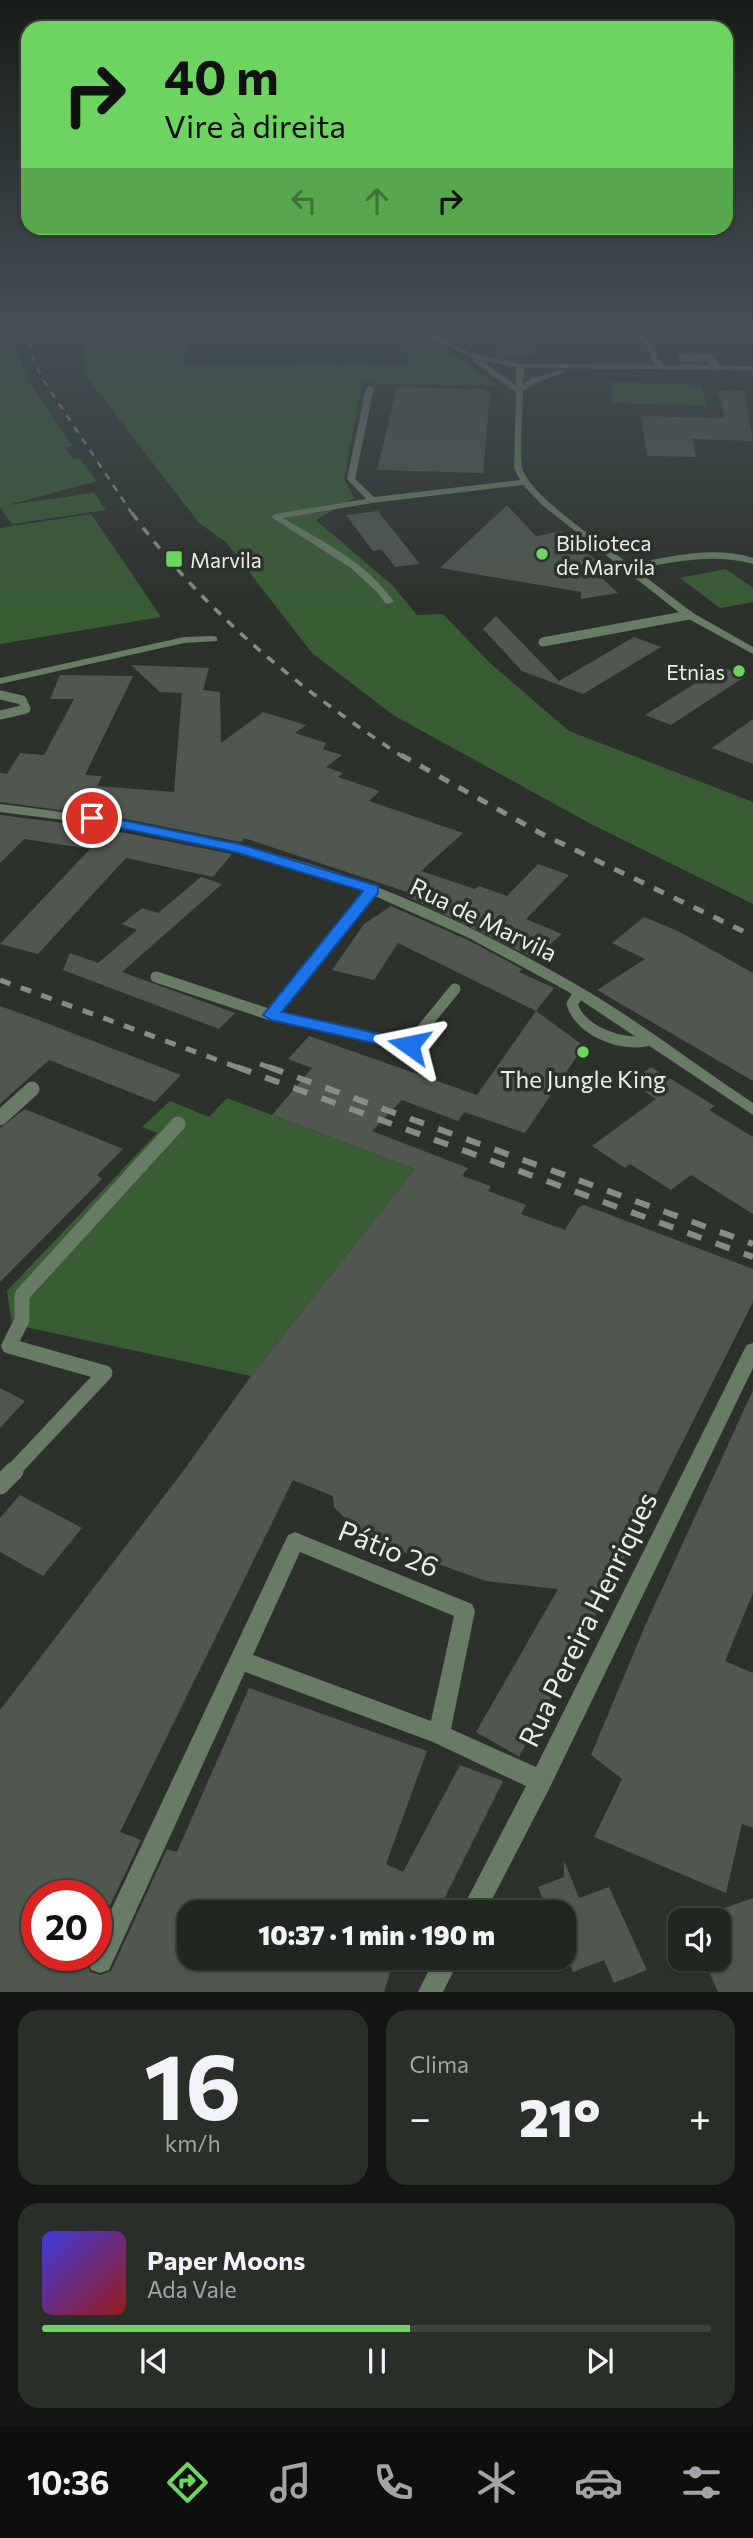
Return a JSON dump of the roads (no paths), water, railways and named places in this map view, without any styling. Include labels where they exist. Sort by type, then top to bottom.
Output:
[{"type":"street","points":[[363,420],[351,479],[372,500]]},
{"type":"street","points":[[518,420],[517,458],[525,482],[545,503],[689,615],[753,651]]},
{"type":"street","points":[[389,602],[383,589],[361,572],[275,517],[372,500],[525,482]]},
{"type":"street","points":[[629,566],[727,554],[750,548]]},
{"type":"street","points":[[727,554],[753,561]]},
{"type":"street","points":[[0,681],[184,640],[213,639]]},
{"type":"street","name":"Rua de Marvila","points":[[0,807],[92,818],[214,843],[293,863],[372,890],[462,930],[579,993],[753,1110]]},
{"type":"street","name":"Rua Pereira Henriques","points":[[479,1900],[541,1781],[753,1350]]},
{"type":"street","name":"Pátio 26","points":[[112,1935],[295,1541],[465,1611],[439,1734]]},
{"type":"street","points":[[239,1660],[439,1734],[541,1781]]},
{"type":"street","points":[[430,1992],[442,1970]]},
{"type":"lane","points":[[543,642],[689,615]]},
{"type":"lane","points":[[0,695],[22,700],[26,709],[0,715]]},
{"type":"lane","points":[[271,1015],[372,890]]},
{"type":"lane","points":[[156,977],[271,1015],[409,1045],[455,989]]},
{"type":"lane","points":[[0,1118],[32,1089]]},
{"type":"lane","points":[[0,1485],[105,1373],[9,1346],[22,1320],[22,1295],[178,1125]]},
{"type":"railway","points":[[70,420],[133,515]]},
{"type":"railway","points":[[132,513],[192,585],[256,647],[327,704],[403,757]]},
{"type":"railway","points":[[401,755],[542,834],[753,936]]},
{"type":"railway","points":[[0,980],[242,1069]]},
{"type":"railway","points":[[260,1064],[274,1069]]},
{"type":"railway","points":[[237,1067],[753,1257]]},
{"type":"railway","points":[[269,1067],[753,1244]]},
{"type":"place","name":"Biblioteca de Marvila","points":[[542,554]]},
{"type":"place","name":"Marvila","points":[[174,559]]},
{"type":"place","name":"Etnias","points":[[739,671]]},
{"type":"place","name":"The Jungle King","points":[[583,1052]]}]
